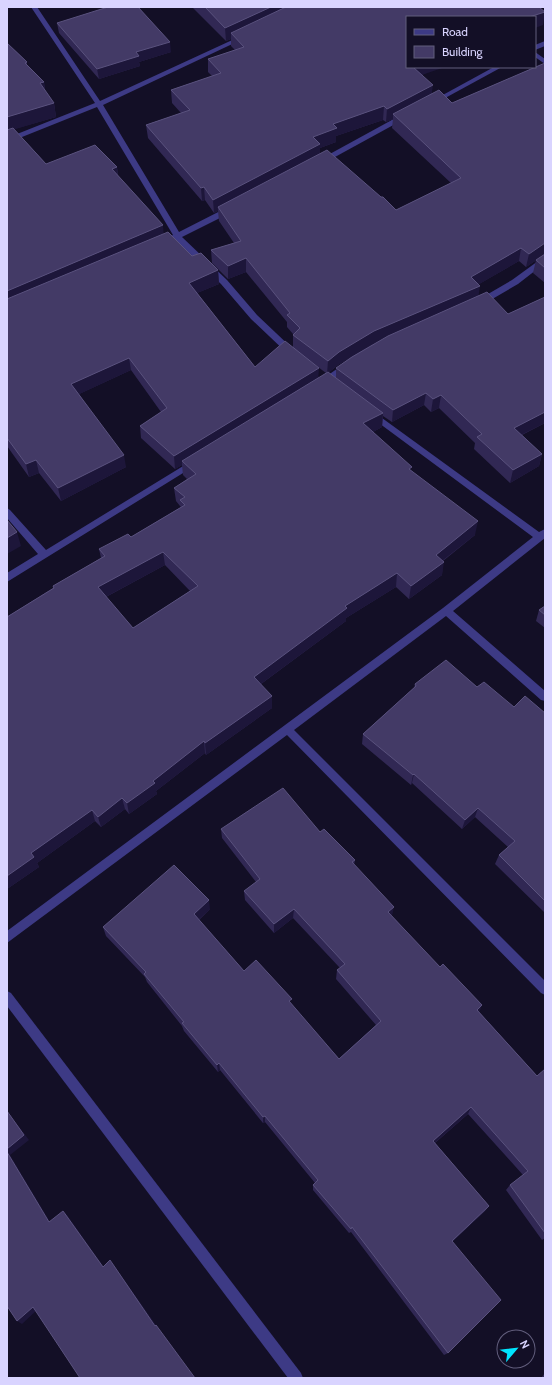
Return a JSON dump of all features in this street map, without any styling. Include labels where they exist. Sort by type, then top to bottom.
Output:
[{"type":"street","points":[[34,7],[99,104],[178,237],[224,282],[254,317],[296,357]]},
{"type":"street","points":[[7,141],[99,104],[250,34]]},
{"type":"street","points":[[536,48],[545,43]]},
{"type":"street","points":[[536,55],[545,62]]},
{"type":"street","points":[[430,104],[497,68]]},
{"type":"street","points":[[311,167],[409,115]]},
{"type":"street","points":[[164,243],[241,204]]},
{"type":"street","points":[[472,306],[515,282],[545,259]]},
{"type":"street","points":[[313,389],[327,381],[338,370],[351,362]]},
{"type":"street","points":[[7,938],[446,611],[542,535],[365,409]]},
{"type":"street","points":[[7,578],[199,459]]},
{"type":"street","points":[[7,512],[44,554]]},
{"type":"street","points":[[446,611],[545,697]]},
{"type":"street","points":[[287,729],[545,989]]},
{"type":"street","points":[[7,997],[296,1378]]},
{"type":"building","points":[[108,7],[138,7],[170,42],[136,52],[139,56],[97,69],[57,23]]},
{"type":"building","points":[[205,7],[271,7],[225,28]]},
{"type":"building","points":[[286,7],[539,7],[545,12],[532,16],[406,16],[406,68],[414,68],[433,85],[387,109],[384,106],[333,124],[337,128],[313,137],[320,144],[213,200],[204,187],[201,188],[146,125],[190,110],[171,90],[221,73],[208,59],[244,47],[231,33]]},
{"type":"building","points":[[7,43],[27,62],[25,63],[44,82],[40,83],[54,103],[7,117]]},
{"type":"building","points":[[545,63],[545,243],[529,254],[521,248],[471,277],[480,286],[374,331],[339,352],[328,361],[293,335],[300,328],[287,315],[290,313],[246,258],[228,266],[211,250],[241,241],[218,207],[327,150],[381,197],[383,197],[396,210],[461,178],[393,114],[439,90],[452,103]]},
{"type":"building","points":[[13,128],[46,164],[95,145],[117,167],[112,169],[163,225],[7,291],[7,130]]},
{"type":"building","points":[[168,232],[192,256],[201,253],[218,270],[189,283],[255,367],[285,341],[319,368],[174,456],[140,426],[167,408],[129,358],[71,384],[124,455],[58,488],[36,460],[26,464],[7,438],[7,299]]},
{"type":"building","points":[[545,254],[545,268],[536,260]]},
{"type":"building","points":[[487,292],[508,314],[545,297],[545,412],[514,428],[542,454],[513,470],[477,437],[482,434],[441,395],[433,399],[426,393],[393,410],[336,368],[388,336]]},
{"type":"building","points":[[328,372],[383,413],[363,423],[412,467],[409,469],[478,521],[436,555],[444,562],[411,586],[397,573],[345,606],[347,608],[254,677],[272,696],[205,743],[204,741],[153,781],[155,783],[127,803],[122,798],[98,817],[92,810],[31,853],[34,857],[7,876],[7,617],[54,588],[53,586],[105,556],[99,549],[128,534],[131,537],[185,505],[180,500],[185,497],[174,488],[196,474],[182,461]],"holes":[[[163,552],[198,586],[133,628],[98,587]]]},
{"type":"building","points":[[7,520],[17,532],[7,538]]},
{"type":"building","points":[[545,606],[545,615],[539,610]]},
{"type":"building","points":[[446,660],[477,687],[484,682],[514,707],[525,696],[545,713],[545,901],[499,855],[515,841],[478,808],[465,820],[414,774],[413,775],[363,734],[416,686],[415,684]]},
{"type":"building","points":[[283,788],[320,832],[324,829],[355,860],[352,862],[394,907],[388,912],[440,967],[443,964],[482,1005],[477,1010],[537,1076],[545,1069],[545,1233],[510,1185],[528,1171],[471,1107],[433,1141],[489,1206],[452,1241],[501,1300],[448,1353],[352,1227],[351,1229],[313,1185],[318,1180],[265,1116],[263,1117],[219,1063],[217,1065],[182,1023],[184,1022],[144,974],[146,972],[103,927],[174,865],[209,900],[194,914],[244,971],[256,960],[292,999],[289,1001],[339,1059],[381,1021],[337,970],[345,964],[294,909],[274,924],[244,891],[260,879],[221,829]]},
{"type":"building","points":[[7,1111],[24,1135],[7,1149]]},
{"type":"building","points":[[7,1152],[49,1222],[63,1211],[103,1267],[110,1260],[155,1326],[156,1325],[195,1378],[80,1378],[33,1307],[17,1321],[7,1306]]}]
